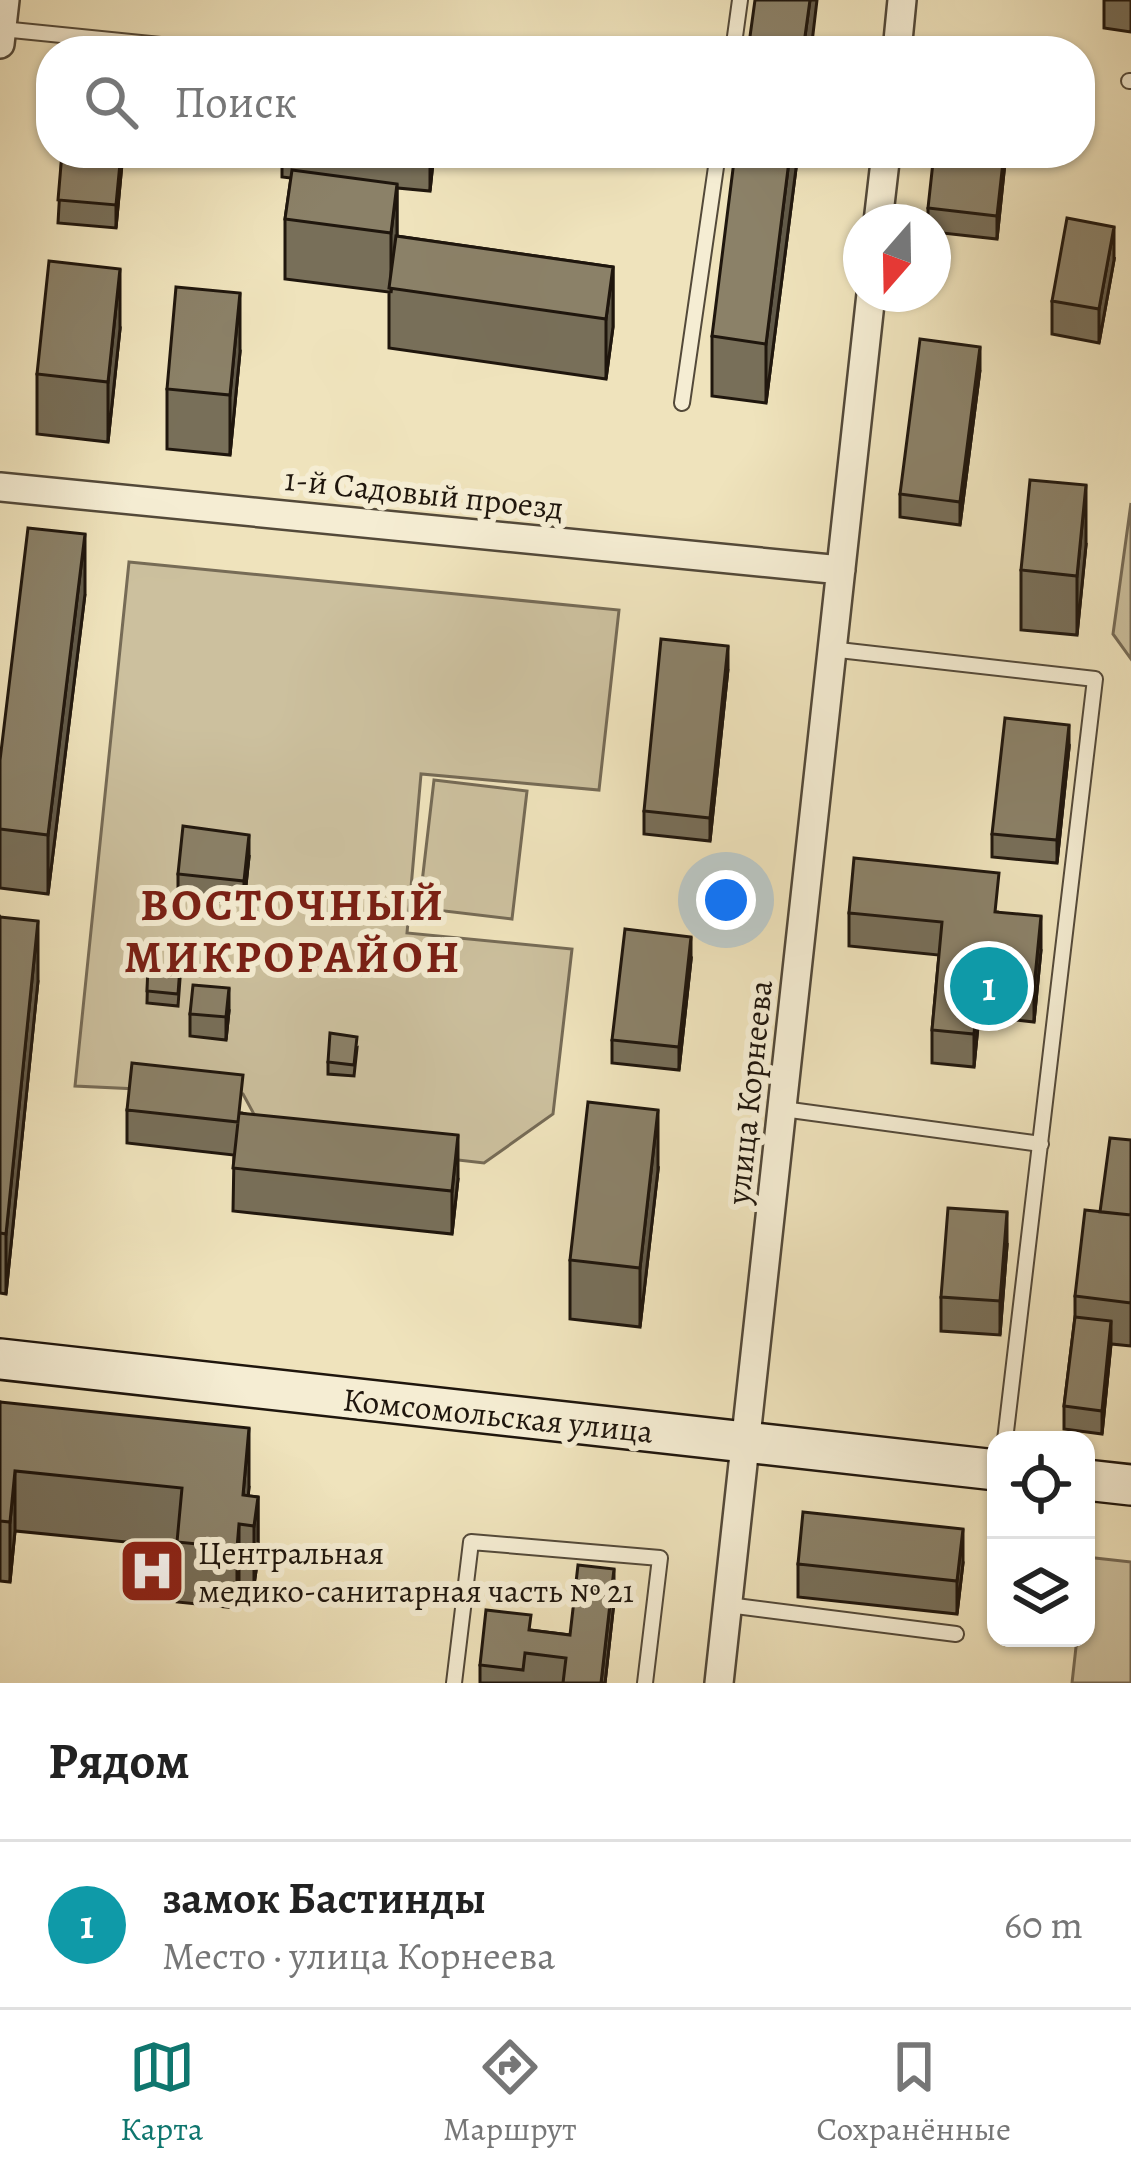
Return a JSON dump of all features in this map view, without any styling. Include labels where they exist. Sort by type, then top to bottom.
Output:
[{"type":"street","points":[[1,36],[5,0]]},
{"type":"street","points":[[898,36],[902,0]]},
{"type":"street","points":[[880,204],[884,168]]},
{"type":"street","name":"улица Корнеева","points":[[719,1683],[869,312]]},
{"type":"street","name":"1-й Садовый проезд","points":[[0,487],[841,570]]},
{"type":"street","name":"Комсомольская улица","points":[[0,1359],[987,1469]]},
{"type":"street","points":[[1095,1481],[1131,1485]]},
{"type":"lane","points":[[735,36],[740,0]]},
{"type":"lane","points":[[1,36],[36,38]]},
{"type":"lane","points":[[682,403],[716,168]]},
{"type":"lane","points":[[830,649],[1094,679],[1006,1431]]},
{"type":"lane","points":[[783,1109],[1042,1144]]},
{"type":"lane","points":[[454,1683],[471,1542],[660,1558],[645,1683]]},
{"type":"lane","points":[[728,1605],[956,1634]]},
{"type":"shaded area","points":[[1131,503],[1131,659],[1113,634]]},
{"type":"shaded area","points":[[129,562],[619,610],[599,790],[421,774],[407,933],[572,949],[553,1114],[484,1163],[267,1138],[243,1094],[75,1086]]},
{"type":"shaded area","points":[[434,780],[527,791],[512,919],[419,908]]},
{"type":"shaded area","points":[[1095,1558],[1131,1562],[1131,1683],[1072,1683],[1076,1647],[1095,1647]]},
{"type":"building","points":[[755,0],[810,0],[805,36],[750,36]]},
{"type":"building","points":[[61,168],[120,168],[116,205],[58,200]]},
{"type":"building","points":[[733,168],[788,168],[766,344],[712,336]]},
{"type":"building","points":[[932,168],[1002,168],[997,216],[951,211],[951,204],[928,204]]},
{"type":"building","points":[[292,170],[397,184],[391,233],[285,219]]},
{"type":"building","points":[[1067,218],[1114,227],[1099,309],[1052,301]]},
{"type":"building","points":[[396,236],[613,267],[606,319],[389,288]]},
{"type":"building","points":[[49,261],[120,269],[108,382],[37,374]]},
{"type":"building","points":[[176,287],[240,293],[230,395],[167,389]]},
{"type":"building","points":[[920,339],[980,347],[960,502],[900,494]]},
{"type":"building","points":[[1030,480],[1086,485],[1077,576],[1021,570]]},
{"type":"building","points":[[28,528],[85,534],[48,835],[0,829],[0,760]]},
{"type":"building","points":[[661,639],[728,646],[710,818],[644,811]]},
{"type":"building","points":[[1005,718],[1069,725],[1057,840],[992,834]]},
{"type":"building","points":[[183,826],[249,835],[244,881],[178,874]]},
{"type":"building","points":[[854,858],[999,873],[995,912],[1041,916],[1034,988],[979,982],[974,1034],[932,1030],[942,922],[849,913]]},
{"type":"building","points":[[0,917],[38,921],[6,1234],[0,1233]]},
{"type":"building","points":[[625,929],[691,937],[679,1047],[612,1040]]},
{"type":"building","points":[[148,965],[180,967],[178,994],[147,991]]},
{"type":"building","points":[[193,985],[229,988],[226,1017],[190,1014]]},
{"type":"building","points":[[330,1033],[357,1037],[354,1065],[328,1062]]},
{"type":"building","points":[[132,1063],[243,1075],[238,1122],[127,1110]]},
{"type":"building","points":[[588,1102],[658,1110],[640,1268],[570,1260]]},
{"type":"building","points":[[239,1113],[458,1135],[452,1191],[233,1168]]},
{"type":"building","points":[[1110,1138],[1131,1140],[1131,1215],[1100,1212]]},
{"type":"building","points":[[948,1208],[1007,1212],[1000,1301],[941,1297]]},
{"type":"building","points":[[1085,1210],[1131,1215],[1131,1303],[1075,1296]]},
{"type":"building","points":[[1075,1317],[1111,1321],[1102,1411],[1064,1406]]},
{"type":"building","points":[[0,1402],[249,1428],[243,1495],[258,1497],[254,1526],[239,1524],[237,1548],[177,1542],[182,1488],[15,1471],[10,1522],[0,1521]]},
{"type":"building","points":[[803,1512],[963,1529],[957,1581],[798,1564]]},
{"type":"building","points":[[578,1565],[614,1569],[601,1683],[563,1683],[566,1658],[525,1653],[523,1670],[480,1665],[486,1610],[531,1615],[529,1630],[570,1635]]},
{"type":"place","name":"замок Бастинды","points":[[989,986]]},
{"type":"place","name":"Центральная медико-санитарная часть № 21","points":[[152,1571]]},
{"type":"district","name":"ВОСТОЧНЫЙ МИКРОРАЙОН","points":[[293,931]]}]
